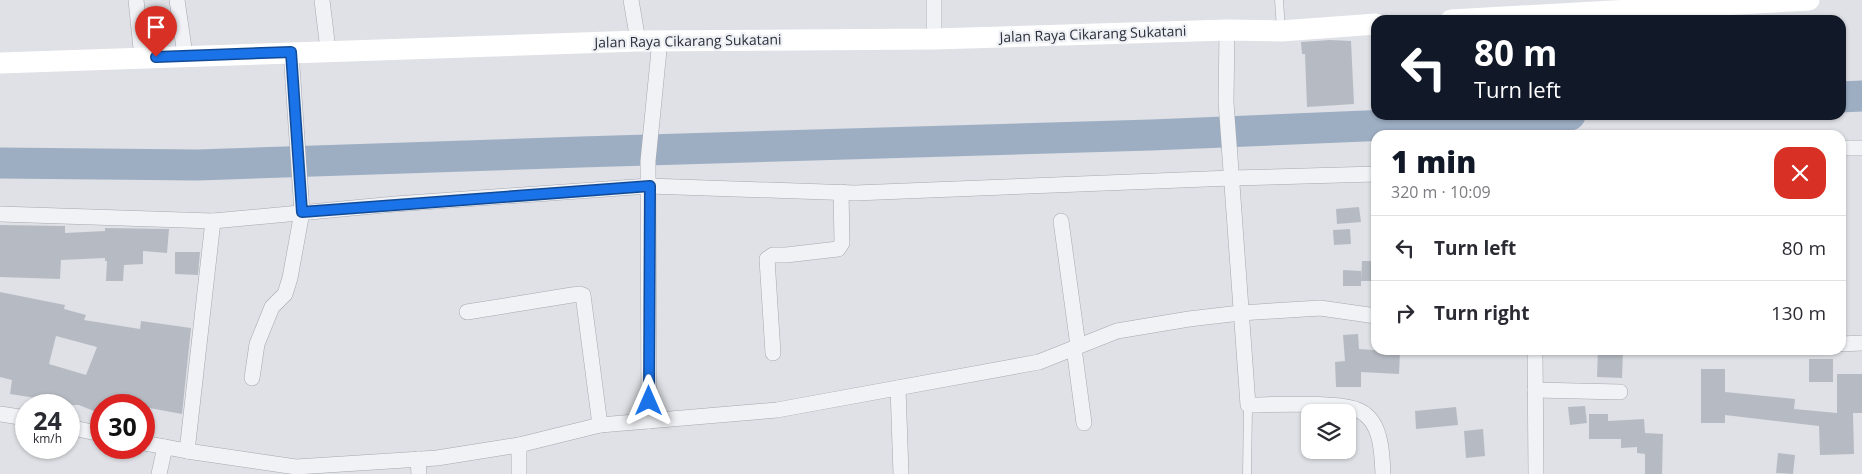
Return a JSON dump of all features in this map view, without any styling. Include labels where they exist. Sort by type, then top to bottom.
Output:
[{"type":"main road","points":[[1540,15],[1809,0]]},
{"type":"main road","name":"Jalan Raya Cikarang Sukatani","points":[[0,63],[328,50],[660,40],[934,39],[1281,30],[1371,24]]},
{"type":"street","points":[[136,0],[142,58]]},
{"type":"street","points":[[177,0],[185,55]]},
{"type":"street","points":[[322,0],[328,50]]},
{"type":"street","points":[[631,0],[638,41]]},
{"type":"street","points":[[934,0],[934,39]]},
{"type":"street","points":[[1226,30],[1226,102],[1248,405],[1336,406],[1361,411],[1371,421],[1379,436],[1383,474]]},
{"type":"street","points":[[649,421],[650,186],[648,161],[660,40]]},
{"type":"street","points":[[252,378],[257,344],[272,307],[285,294],[290,278],[302,212],[291,52]]},
{"type":"street","points":[[1846,148],[1862,148]]},
{"type":"street","points":[[0,214],[213,221],[302,212],[650,186],[841,192],[1371,174]]},
{"type":"street","points":[[773,353],[768,259],[773,255],[838,249],[842,242],[841,192]]},
{"type":"street","points":[[188,451],[213,221]]},
{"type":"street","points":[[1061,221],[1084,423]]},
{"type":"street","points":[[467,312],[572,294],[583,295],[600,425]]},
{"type":"street","points":[[155,445],[296,470],[419,466],[437,458],[519,445],[600,425],[777,410],[1040,362],[1117,330],[1240,313],[1320,308],[1371,315]]},
{"type":"street","points":[[1846,344],[1862,343]]},
{"type":"street","points":[[1535,355],[1536,474]]},
{"type":"street","points":[[898,388],[901,474]]},
{"type":"street","points":[[1535,390],[1620,392]]},
{"type":"street","points":[[0,414],[15,416]]},
{"type":"street","points":[[519,445],[519,474]]},
{"type":"street","points":[[159,474],[165,447]]},
{"type":"lane","points":[[1279,0],[1281,30]]},
{"type":"lane","points":[[1247,474],[1248,405]]},
{"type":"building","points":[[1351,41],[1354,104],[1307,107],[1305,54],[1302,54],[1301,42]]},
{"type":"building","points":[[1359,207],[1361,222],[1337,224],[1336,209]]},
{"type":"building","points":[[0,225],[65,226],[65,233],[105,231],[105,228],[169,229],[167,253],[143,251],[143,264],[124,265],[123,281],[106,281],[107,261],[105,261],[105,258],[61,260],[60,279],[0,277]]},
{"type":"building","points":[[1350,229],[1351,244],[1334,245],[1333,230]]},
{"type":"building","points":[[175,252],[200,252],[198,275],[175,274]]},
{"type":"building","points":[[1362,261],[1371,261],[1371,281],[1361,281]]},
{"type":"building","points":[[1343,270],[1361,271],[1361,286],[1343,286]]},
{"type":"building","points":[[0,292],[65,305],[64,309],[86,315],[84,320],[140,329],[141,321],[191,328],[182,414],[155,409],[155,394],[90,394],[90,410],[80,405],[80,394],[10,394],[12,380],[0,377]],"holes":[[[56,336],[97,347],[86,375],[49,364]]]},
{"type":"building","points":[[1358,334],[1359,349],[1371,350],[1371,355],[1400,355],[1399,374],[1361,372],[1361,387],[1336,387],[1335,362],[1345,361],[1343,335]]},
{"type":"building","points":[[1598,355],[1623,355],[1622,378],[1597,377]]},
{"type":"building","points":[[1809,359],[1833,359],[1833,382],[1809,382]]},
{"type":"building","points":[[1701,369],[1725,369],[1725,392],[1795,399],[1794,409],[1837,413],[1837,374],[1862,374],[1862,413],[1853,413],[1854,454],[1820,455],[1819,426],[1725,415],[1725,423],[1701,423]]},
{"type":"building","points":[[1585,406],[1587,423],[1570,425],[1568,407]]},
{"type":"building","points":[[1456,407],[1458,425],[1416,429],[1415,411]]},
{"type":"building","points":[[1589,414],[1608,414],[1608,421],[1644,419],[1645,433],[1663,434],[1662,474],[1645,474],[1645,454],[1637,453],[1637,447],[1621,448],[1621,439],[1589,439]]},
{"type":"building","points":[[1483,429],[1485,456],[1466,458],[1464,431]]},
{"type":"building","points":[[1778,453],[1795,455],[1793,474],[1776,473]]},
{"type":"waterway","points":[[1846,97],[1862,96]]},
{"type":"waterway","points":[[0,163],[198,165],[1151,135],[1498,120]]},
{"type":"route","points":[[156,57],[291,52],[302,212],[650,186],[649,401]]}]
